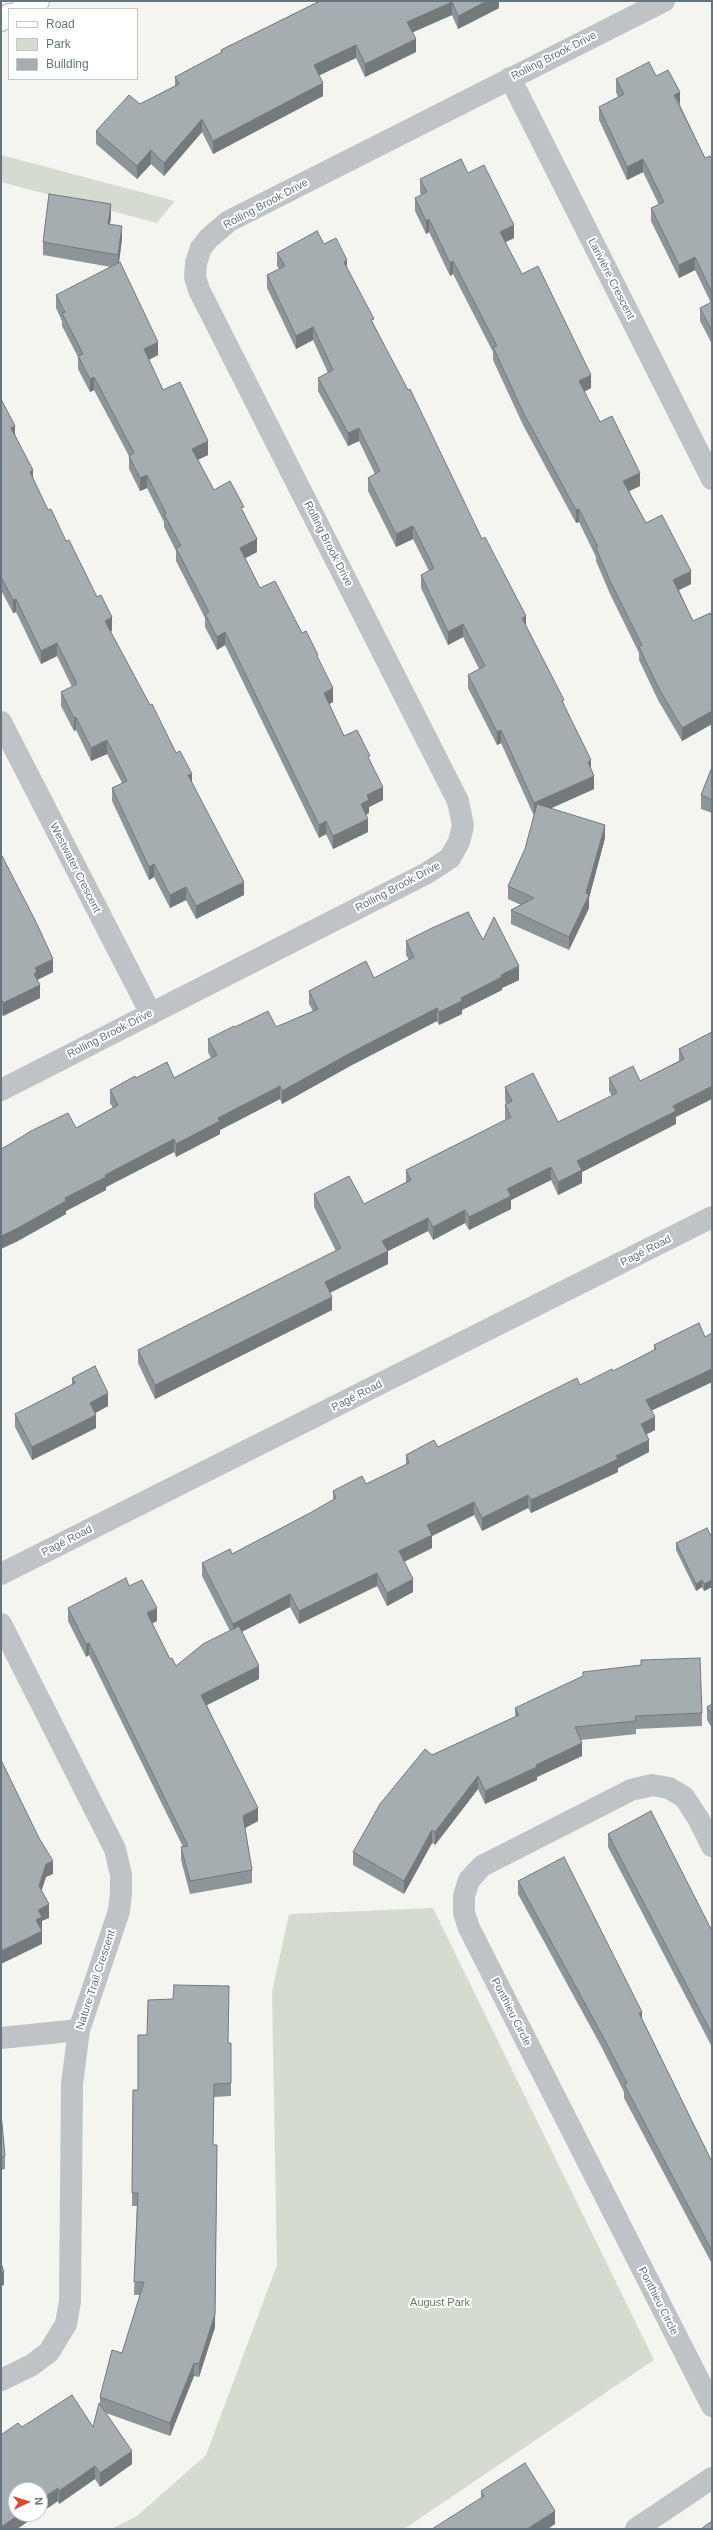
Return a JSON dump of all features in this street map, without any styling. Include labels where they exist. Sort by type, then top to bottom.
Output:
[{"type":"main road","points":[[24,8],[38,1]]},
{"type":"street","name":"Rolling Brook Drive","points":[[1,1090],[427,873],[450,858],[459,842],[464,826],[458,801],[199,290],[195,270],[201,248],[209,238],[229,221],[664,1]]},
{"type":"street","name":"Larivière Crescent","points":[[510,78],[712,479]]},
{"type":"street","name":"Westwater Crescent","points":[[1,722],[151,1014]]},
{"type":"street","name":"Pagé Road","points":[[1,1574],[712,1217]]},
{"type":"street","name":"Nature Trail Crescent","points":[[1,1624],[115,1849],[121,1875],[119,1911],[79,2030],[72,2084],[70,2301],[66,2324],[49,2352],[32,2365],[1,2380]]},
{"type":"street","name":"Ponthieu Circle","points":[[712,1846],[698,1818],[684,1797],[669,1788],[652,1785],[631,1790],[482,1866],[469,1880],[464,1896],[464,1913],[469,1928],[712,2406]]},
{"type":"street","points":[[1,2038],[79,2030]]},
{"type":"street","points":[[636,2529],[712,2478]]},
{"type":"green space","points":[[1,155],[175,201],[157,223],[1,182]]},
{"type":"green space","name":"August Park","points":[[433,1908],[654,2360],[404,2529],[111,2529],[137,2516],[206,2455],[277,2265],[272,1992],[289,1914]]},
{"type":"building","points":[[320,1],[487,1],[458,16],[452,2],[407,22],[416,39],[365,64],[356,45],[314,65],[323,83],[213,141],[202,119],[164,163],[151,150],[137,166],[96,131],[129,95],[140,104],[179,84],[175,77],[222,52],[221,50]]},
{"type":"building","points":[[649,62],[656,76],[668,70],[680,92],[674,95],[705,158],[710,156],[712,160],[712,293],[695,257],[679,265],[651,208],[664,202],[643,159],[627,167],[599,107],[624,94],[616,79]]},
{"type":"building","points":[[461,159],[468,173],[484,165],[514,225],[500,232],[522,274],[538,266],[591,375],[579,381],[600,422],[612,416],[640,473],[623,481],[646,523],[662,515],[691,571],[673,580],[693,621],[710,613],[712,617],[712,711],[682,728],[658,687],[639,647],[642,645],[610,581],[596,548],[598,547],[579,509],[576,510],[523,412],[493,347],[497,346],[453,261],[450,263],[429,219],[426,221],[415,198],[427,192],[420,179]]},
{"type":"building","points":[[49,194],[111,204],[108,224],[122,226],[118,255],[43,242]]},
{"type":"building","points":[[317,231],[324,244],[336,238],[347,260],[344,262],[374,319],[371,320],[408,390],[410,389],[482,539],[485,537],[526,616],[522,618],[564,700],[562,701],[591,760],[588,762],[594,776],[534,803],[501,730],[497,732],[468,675],[485,666],[463,624],[448,632],[421,575],[434,568],[413,526],[396,534],[368,478],[380,471],[359,428],[348,433],[318,378],[333,370],[313,327],[296,336],[267,275],[285,266],[277,253]]},
{"type":"building","points":[[120,262],[158,342],[144,349],[163,390],[180,382],[208,441],[192,449],[214,490],[230,481],[244,507],[241,508],[257,539],[240,548],[260,588],[275,581],[302,633],[306,631],[333,688],[324,693],[344,736],[357,730],[383,787],[367,795],[369,800],[361,804],[368,819],[333,836],[326,821],[319,825],[225,632],[217,637],[205,614],[209,612],[176,548],[181,546],[164,514],[166,513],[147,475],[140,478],[129,456],[134,453],[94,377],[90,379],[78,356],[83,354],[62,313],[65,312],[56,295]]},
{"type":"building","points":[[712,302],[712,331],[700,308]]},
{"type":"building","points":[[1,399],[15,426],[11,428],[33,470],[30,472],[48,510],[51,509],[66,541],[69,540],[97,597],[101,595],[112,617],[105,621],[150,705],[152,704],[176,753],[180,751],[192,774],[188,775],[244,882],[196,906],[186,887],[170,895],[154,864],[149,867],[112,788],[127,781],[107,740],[91,748],[76,717],[74,718],[61,692],[77,684],[57,643],[41,651],[16,599],[13,600],[1,577]]},
{"type":"building","points":[[712,767],[712,800],[701,795]]},
{"type":"building","points":[[537,804],[605,825],[586,893],[589,895],[569,937],[511,910],[534,898],[508,886],[525,849]]},
{"type":"building","points":[[1,854],[53,959],[35,968],[37,972],[34,974],[40,985],[3,1003],[1,999]]},
{"type":"building","points":[[468,912],[483,940],[494,917],[519,966],[501,975],[502,977],[461,998],[462,1001],[439,1012],[437,1008],[352,1052],[282,1091],[280,1086],[218,1118],[220,1121],[176,1144],[174,1139],[105,1175],[106,1177],[65,1198],[66,1201],[1,1236],[1,1149],[31,1131],[68,1113],[76,1128],[118,1105],[110,1090],[135,1076],[136,1078],[167,1062],[174,1078],[217,1055],[208,1039],[234,1026],[235,1027],[268,1011],[276,1027],[318,1009],[309,991],[366,961],[374,978],[414,957],[406,941]]},
{"type":"building","points":[[712,1032],[712,1086],[673,1106],[676,1111],[577,1161],[582,1170],[558,1182],[551,1167],[507,1189],[511,1196],[469,1217],[465,1210],[433,1227],[428,1218],[382,1241],[388,1251],[325,1282],[332,1297],[155,1385],[138,1350],[341,1248],[314,1194],[349,1176],[364,1204],[411,1180],[406,1170],[511,1117],[505,1105],[512,1101],[505,1087],[533,1073],[558,1122],[617,1093],[609,1078],[633,1066],[640,1081],[684,1059],[679,1049]]},
{"type":"building","points":[[699,1323],[705,1337],[712,1333],[712,1369],[646,1400],[655,1417],[641,1424],[649,1440],[616,1456],[618,1459],[531,1500],[528,1495],[482,1518],[474,1502],[427,1525],[432,1535],[399,1551],[413,1579],[387,1593],[377,1573],[299,1611],[290,1594],[233,1624],[202,1563],[230,1549],[232,1554],[310,1513],[336,1498],[333,1491],[362,1476],[366,1484],[409,1463],[406,1455],[434,1440],[438,1447],[577,1378],[580,1385],[612,1369],[613,1371],[656,1349],[654,1345]]},
{"type":"building","points":[[95,1366],[108,1393],[90,1403],[96,1415],[32,1447],[15,1414],[75,1383],[72,1378]]},
{"type":"building","points":[[707,1528],[712,1538],[712,1580],[704,1584],[702,1580],[696,1584],[676,1543]]},
{"type":"building","points":[[126,1578],[129,1586],[142,1580],[157,1608],[147,1613],[170,1659],[172,1658],[176,1666],[203,1644],[239,1626],[259,1666],[201,1695],[258,1808],[243,1816],[252,1870],[190,1881],[181,1847],[188,1846],[89,1643],[86,1644],[68,1608]]},
{"type":"building","points":[[700,1658],[702,1713],[635,1716],[636,1721],[575,1727],[582,1743],[536,1765],[537,1767],[485,1791],[478,1776],[435,1832],[432,1830],[404,1881],[353,1852],[380,1804],[425,1749],[432,1755],[519,1715],[515,1708],[583,1676],[583,1672],[641,1665],[641,1660]]},
{"type":"building","points":[[712,1704],[712,1715],[707,1707]]},
{"type":"building","points":[[1,1760],[39,1838],[53,1861],[46,1864],[39,1886],[49,1904],[38,1910],[42,1917],[36,1920],[42,1931],[1,1951]]},
{"type":"building","points":[[651,1811],[712,1931],[712,2034],[608,1834]]},
{"type":"building","points":[[564,1857],[642,2012],[639,2013],[712,2162],[712,2251],[624,2084],[627,2083],[601,2033],[518,1881]]},
{"type":"building","points":[[174,1985],[229,1986],[228,2043],[231,2043],[231,2083],[214,2084],[213,2145],[217,2145],[215,2314],[199,2364],[194,2363],[170,2423],[100,2397],[112,2350],[122,2353],[144,2282],[134,2282],[138,2193],[132,2193],[133,2090],[138,2090],[138,2035],[147,2035],[148,2000],[173,1999]]},
{"type":"building","points":[[1,2113],[5,2156],[1,2157]]},
{"type":"building","points":[[1,2263],[4,2272],[1,2273]]},
{"type":"building","points":[[72,2395],[93,2427],[99,2403],[132,2451],[100,2473],[95,2466],[59,2491],[58,2488],[48,2495],[48,2482],[8,2482],[8,2522],[1,2527],[1,2435],[18,2423],[22,2427]]},
{"type":"building","points":[[525,2463],[555,2511],[527,2529],[432,2529],[484,2496],[481,2491]]},
{"type":"building","points":[[712,2521],[712,2529],[701,2529]]}]
